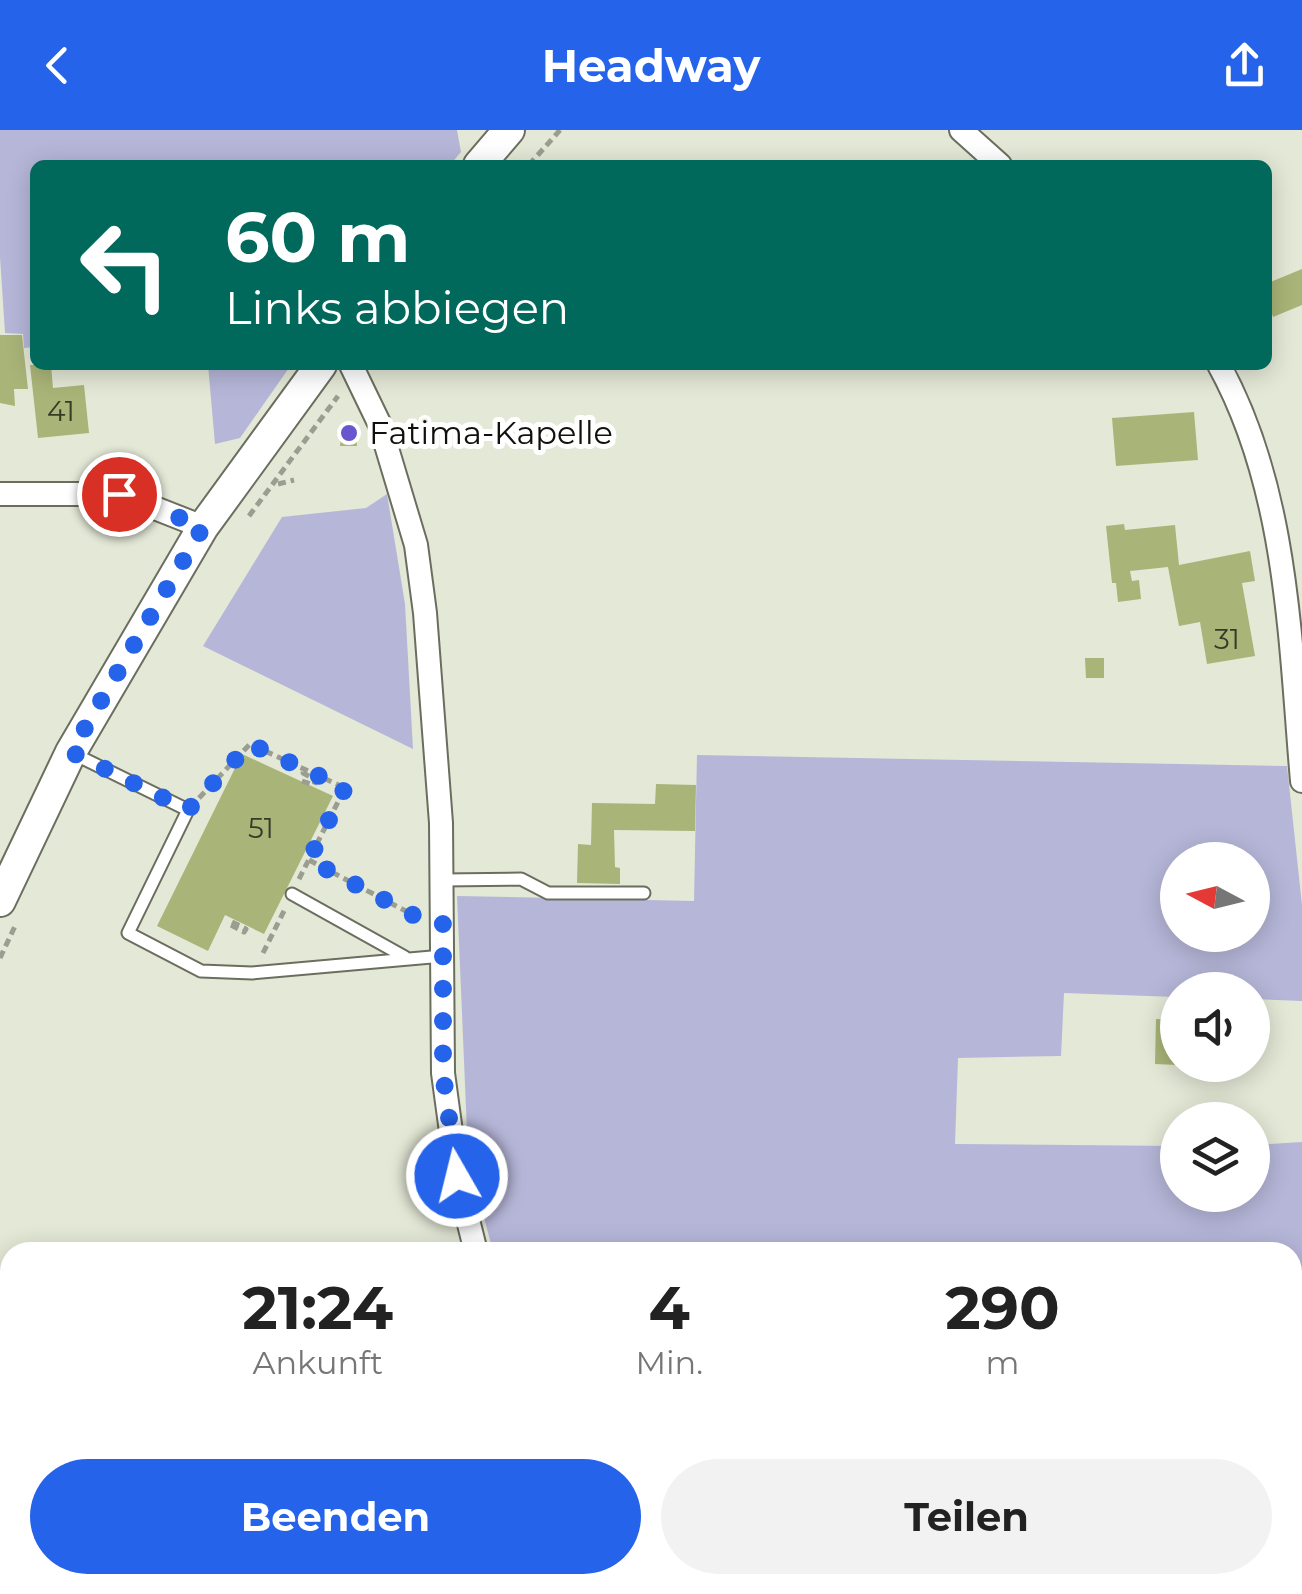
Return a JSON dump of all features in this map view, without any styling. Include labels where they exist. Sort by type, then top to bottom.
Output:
[{"type":"main road","points":[[483,160],[509,130]]},
{"type":"main road","points":[[10,910],[71,752],[203,527],[317,370]]},
{"type":"street","points":[[960,130],[994,160]]},
{"type":"street","points":[[354,370],[380,425],[416,545],[441,823],[443,1074],[457,1176],[474,1242]]},
{"type":"street","points":[[1222,370],[1239,401],[1262,472],[1286,596],[1302,782]]},
{"type":"street","points":[[0,494],[119,494],[203,527]]},
{"type":"lane","points":[[71,752],[188,810],[128,932],[201,971],[252,973],[443,956]]},
{"type":"lane","points":[[442,880],[521,880],[548,893],[644,894]]},
{"type":"lane","points":[[292,894],[406,957]]},
{"type":"path","points":[[533,160],[560,130]]},
{"type":"path","points":[[240,526],[300,451],[352,370]]},
{"type":"path","points":[[300,451],[310,455]]},
{"type":"path","points":[[275,485],[294,480]]},
{"type":"path","points":[[188,810],[250,744],[345,788],[252,973]]},
{"type":"path","points":[[302,781],[314,785],[316,780],[302,773],[304,768]]},
{"type":"path","points":[[309,860],[430,924],[443,924]]},
{"type":"path","points":[[0,958],[10,910]]},
{"type":"shaded area","points":[[0,130],[457,130],[461,152],[454,160],[30,160],[30,347],[24,348],[23,334],[5,333],[0,257]]},
{"type":"shaded area","points":[[208,370],[288,370],[240,438],[215,444]]},
{"type":"shaded area","points":[[387,494],[405,604],[413,749],[203,646],[282,517],[366,508]]},
{"type":"shaded area","points":[[697,755],[1287,766],[1302,905],[1302,1001],[1270,1000],[1270,972],[1160,972],[1160,996],[1064,993],[1061,1056],[958,1058],[955,1144],[1160,1146],[1160,1212],[1270,1212],[1270,1144],[1302,1142],[1302,1242],[490,1242],[468,1155],[457,896],[694,901]]},
{"type":"building","points":[[1302,269],[1302,305],[1273,317],[1272,281]]},
{"type":"building","points":[[0,335],[22,335],[28,389],[14,389],[15,406],[0,403]]},
{"type":"building","points":[[31,370],[51,370],[53,388],[84,385],[89,433],[38,438]]},
{"type":"building","points":[[1194,412],[1198,460],[1116,466],[1112,418]]},
{"type":"building","name":"Fatima-Kapelle","points":[[343,423],[355,424],[357,446],[340,446]]},
{"type":"building","points":[[1124,524],[1125,530],[1175,525],[1179,565],[1250,551],[1255,581],[1242,583],[1255,656],[1207,664],[1200,622],[1179,626],[1168,567],[1130,571],[1132,581],[1139,580],[1141,599],[1118,602],[1106,526]]},
{"type":"building","points":[[1085,658],[1104,658],[1104,678],[1086,678]]},
{"type":"building","points":[[242,754],[333,796],[264,934],[225,915],[208,951],[157,926]]},
{"type":"building","points":[[656,784],[696,785],[695,831],[614,830],[615,867],[620,868],[620,884],[577,883],[578,844],[591,845],[592,803],[655,804]]},
{"type":"building","points":[[1156,1019],[1160,1019],[1160,1064],[1155,1064]]},
{"type":"place","name":"Fatima-Kapelle","points":[[349,433]]},
{"type":"route","points":[[119,494],[203,527],[71,752],[188,810],[250,744],[345,788],[309,860],[430,924],[443,924],[443,1074],[457,1176]]}]
